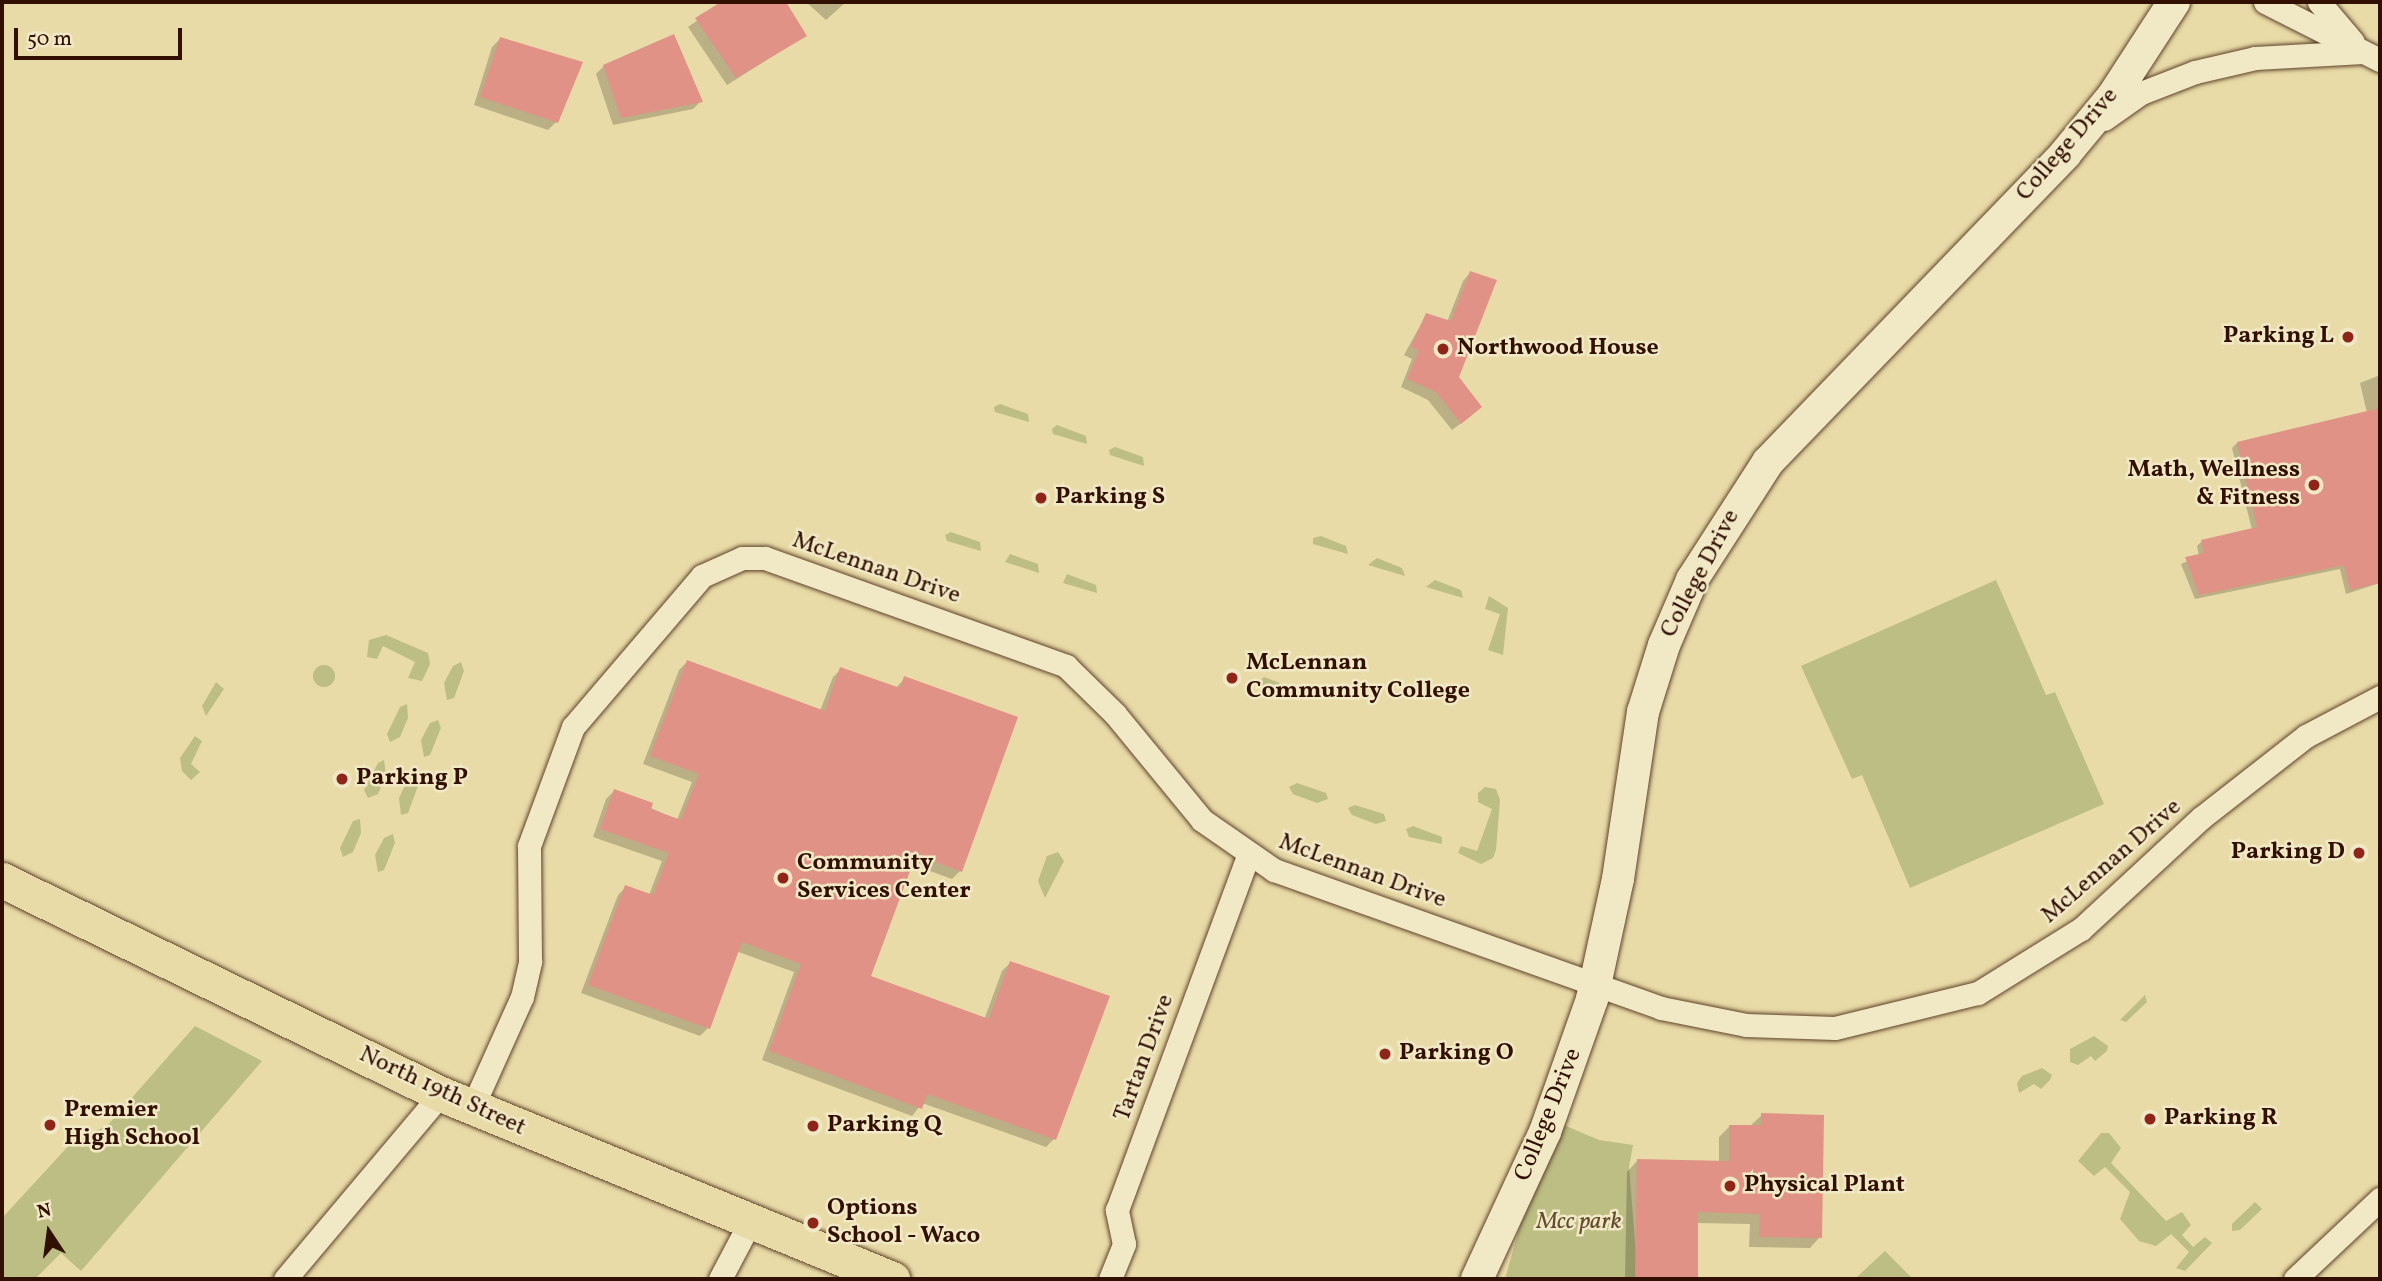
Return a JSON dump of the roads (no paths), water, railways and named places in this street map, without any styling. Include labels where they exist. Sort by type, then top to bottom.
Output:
[{"type":"main road","name":"North 19th Street","points":[[2,880],[456,1101],[893,1279]]},
{"type":"street","name":"College Drive","points":[[1477,1279],[1545,1132],[1596,984],[1618,879],[1643,712],[1664,645],[1709,549],[1740,500],[1799,425],[2081,136],[2113,96],[2175,2]]},
{"type":"street","points":[[2265,2],[2372,56]]},
{"type":"street","points":[[2319,2],[2372,56]]},
{"type":"street","points":[[2081,136],[2141,93],[2195,72],[2280,55],[2372,56]]},
{"type":"street","name":"McLennan Drive","points":[[285,1279],[456,1101],[522,997],[530,961],[529,846],[573,727],[702,576],[723,563],[765,558],[1066,666],[1115,714],[1202,820],[1248,856],[1274,870],[1596,984],[1700,1017],[1746,1025],[1835,1028],[1978,993],[2081,929],[2201,818],[2306,736],[2380,696]]},
{"type":"street","name":"Tartan Drive","points":[[1110,1279],[1124,1244],[1117,1210],[1248,856]]},
{"type":"street","points":[[2295,1279],[2380,1199]]},
{"type":"street","points":[[720,1279],[750,1222]]},
{"type":"place","name":"Parking L","points":[[2348,337]]},
{"type":"place","name":"Northwood House","points":[[1443,349]]},
{"type":"place","name":"Math, Wellness & Fitness","points":[[2314,485]]},
{"type":"place","name":"Parking S","points":[[1041,498]]},
{"type":"place","name":"McLennan Community College","points":[[1232,678]]},
{"type":"place","name":"Parking P","points":[[342,779]]},
{"type":"place","name":"Parking D","points":[[2359,853]]},
{"type":"place","name":"Community Services Center","points":[[783,878]]},
{"type":"place","name":"Parking O","points":[[1385,1054]]},
{"type":"place","name":"Parking R","points":[[2150,1119]]},
{"type":"place","name":"Premier High School","points":[[50,1125]]},
{"type":"place","name":"Parking Q","points":[[813,1126]]},
{"type":"place","name":"Physical Plant","points":[[1730,1186]]},
{"type":"place","name":"Options School - Waco","points":[[813,1223]]},
{"type":"park label","name":"Mcc park","points":[[1579,1223]]}]
